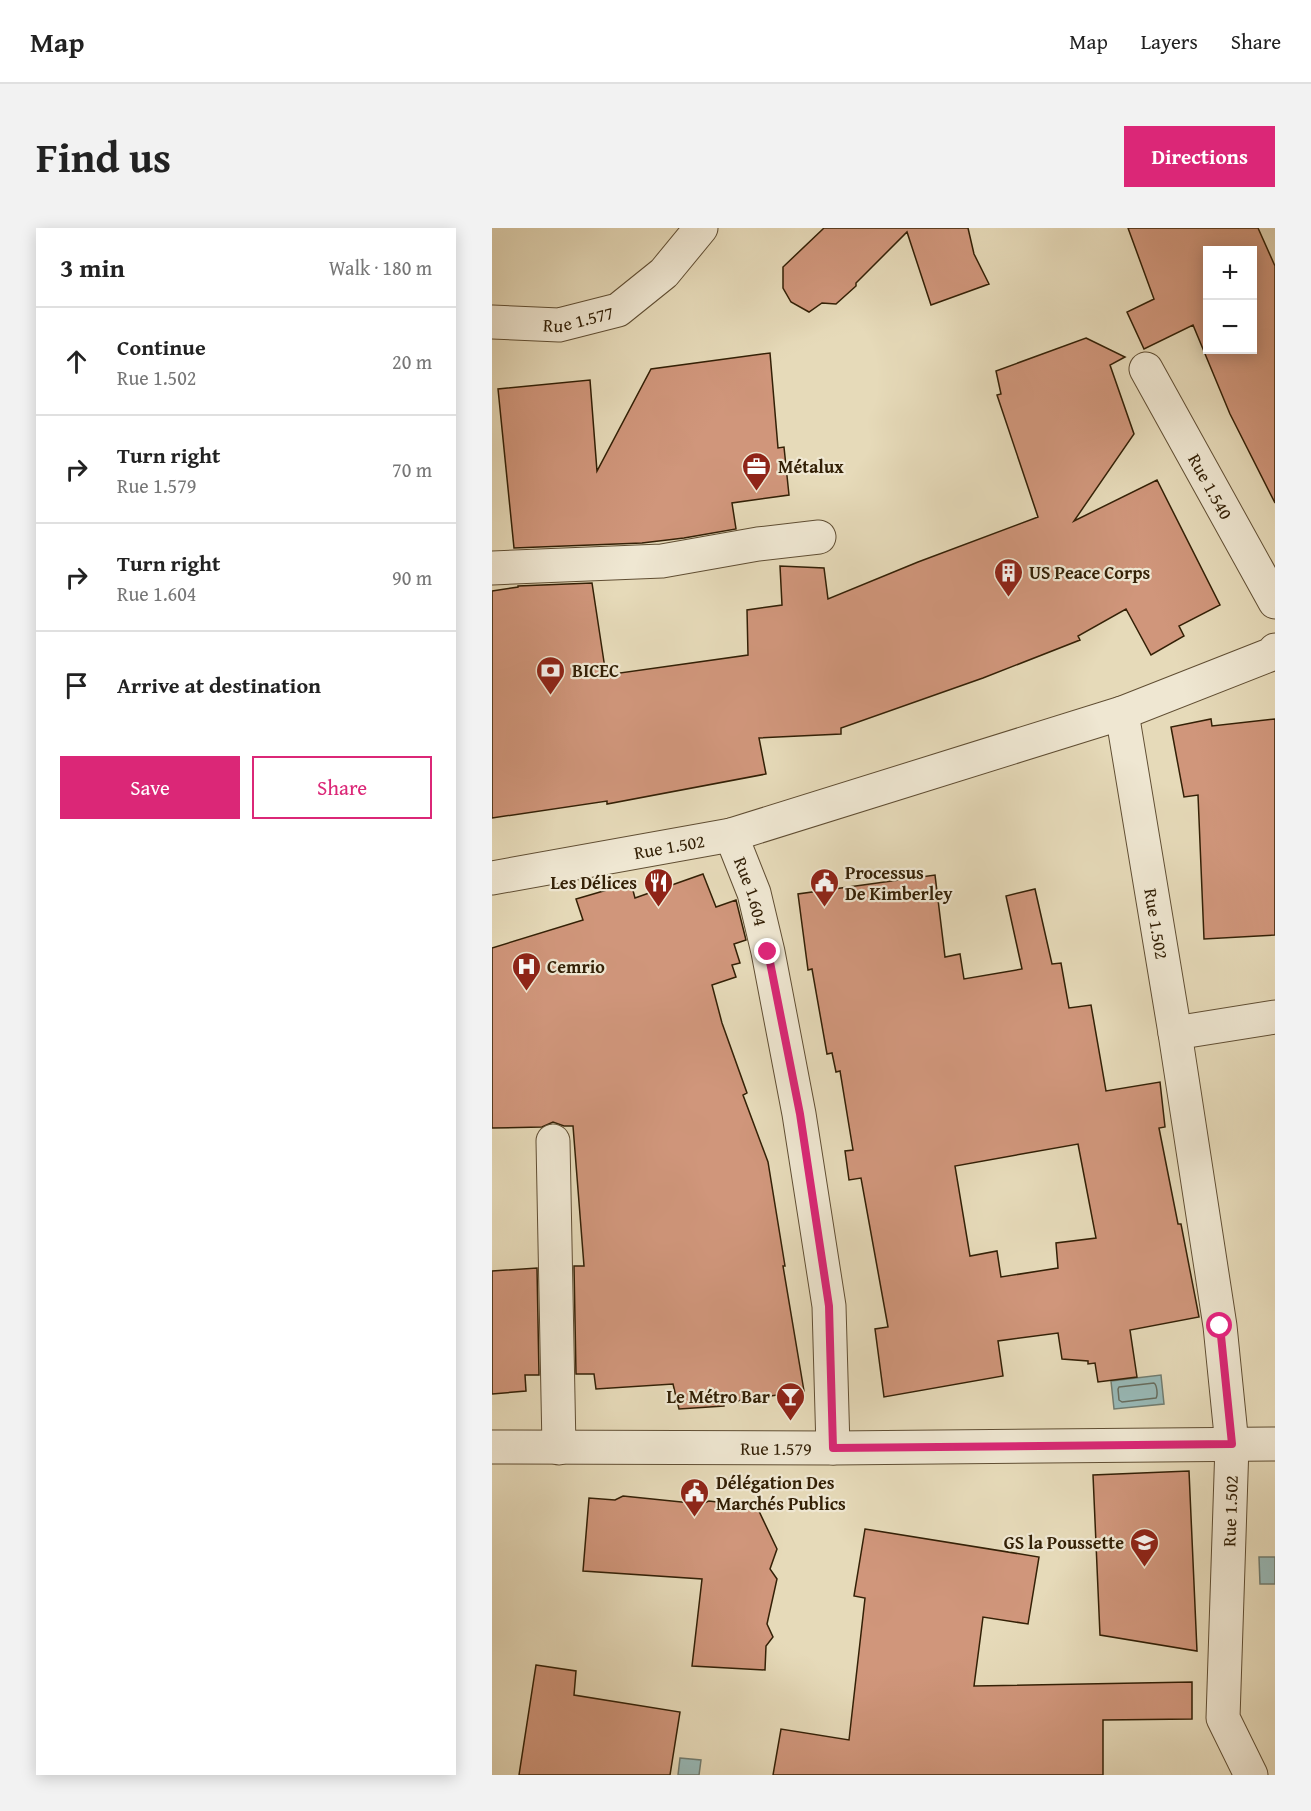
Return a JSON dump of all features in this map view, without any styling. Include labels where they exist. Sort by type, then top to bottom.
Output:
[{"type":"street","name":"Rue 1.577","points":[[492,322],[560,325],[618,310],[664,273],[701,228]]},
{"type":"street","name":"Rue 1.540","points":[[1146,369],[1275,602]]},
{"type":"street","points":[[492,568],[662,561],[758,544],[819,537]]},
{"type":"street","points":[[1122,713],[1272,654],[1275,650]]},
{"type":"street","name":"Rue 1.502","points":[[492,878],[731,835],[1122,713],[1175,1033],[1220,1326],[1232,1444],[1223,1718],[1251,1775]]},
{"type":"street","name":"Rue 1.604","points":[[731,835],[754,893],[800,1114],[829,1306],[833,1448]]},
{"type":"street","points":[[1175,1033],[1275,1017]]},
{"type":"street","points":[[553,1141],[559,1448]]},
{"type":"street","name":"Rue 1.579","points":[[492,1446],[833,1448],[1275,1444]]},
{"type":"water","points":[[1161,1375],[1164,1404],[1114,1409],[1111,1381]]},
{"type":"water","points":[[1259,1557],[1275,1557],[1275,1584],[1260,1584]]},
{"type":"water","points":[[680,1758],[701,1760],[699,1775],[678,1775]]},
{"type":"building","points":[[824,228],[968,228],[974,254],[989,284],[931,305],[907,232],[836,304],[822,303],[809,312],[791,302],[783,288],[783,267]]},
{"type":"building","points":[[1128,228],[1258,228],[1275,266],[1275,503],[1230,414],[1205,354],[1257,354],[1257,246],[1203,246],[1203,349],[1193,325],[1144,349],[1127,312],[1154,299]]},
{"type":"building","points":[[1086,338],[1125,357],[1110,365],[1134,434],[1074,521],[1157,480],[1220,605],[1179,626],[1184,636],[1151,655],[1126,609],[1078,636],[1080,640],[983,678],[841,728],[841,734],[759,738],[766,774],[607,804],[607,801],[492,818],[492,591],[518,586],[592,583],[606,675],[748,655],[747,610],[782,605],[780,566],[824,568],[828,599],[1038,517],[997,395],[1001,394],[996,371]]},
{"type":"building","points":[[770,353],[778,448],[784,447],[789,495],[732,503],[736,529],[642,543],[514,548],[498,389],[590,380],[597,471],[651,369]]},
{"type":"building","points":[[1211,719],[1212,726],[1275,719],[1275,935],[1204,939],[1198,795],[1184,797],[1171,727]]},
{"type":"building","points":[[703,874],[716,907],[736,900],[746,940],[734,944],[740,963],[732,965],[736,977],[712,985],[722,1023],[747,1093],[743,1095],[768,1162],[804,1391],[724,1403],[724,1406],[679,1409],[673,1384],[596,1389],[594,1374],[576,1374],[574,1266],[584,1266],[573,1126],[553,1122],[542,1127],[492,1128],[492,948],[583,920],[576,899],[631,883],[635,898]]},
{"type":"building","points":[[935,875],[945,957],[960,954],[964,979],[1022,969],[1006,896],[1035,889],[1052,964],[1061,963],[1069,1008],[1091,1005],[1106,1091],[1160,1082],[1165,1127],[1159,1128],[1199,1317],[1130,1330],[1137,1377],[1098,1382],[1095,1363],[1088,1364],[1088,1361],[1062,1359],[1058,1333],[998,1341],[1003,1376],[884,1397],[875,1329],[888,1327],[861,1178],[849,1180],[845,1151],[853,1150],[840,1071],[836,1072],[832,1053],[827,1054],[812,969],[808,970],[798,894]],"holes":[[[1078,1144],[1096,1238],[1056,1243],[1058,1268],[1001,1277],[997,1251],[970,1256],[955,1166]]]},
{"type":"building","points":[[537,1268],[539,1375],[525,1375],[526,1391],[492,1394],[492,1271]]},
{"type":"building","name":"GS la Poussette","points":[[1189,1471],[1197,1651],[1100,1635],[1093,1475]]},
{"type":"building","points":[[623,1496],[701,1504],[709,1501],[757,1507],[777,1549],[770,1569],[777,1579],[767,1624],[773,1637],[766,1646],[765,1670],[692,1666],[702,1579],[583,1571],[589,1498],[615,1500]]},
{"type":"building","points":[[865,1529],[1039,1557],[1028,1624],[983,1617],[974,1686],[1192,1682],[1192,1719],[1103,1720],[1103,1775],[773,1775],[781,1729],[849,1740],[865,1598],[854,1596]]},
{"type":"building","points":[[536,1665],[576,1671],[574,1695],[680,1712],[670,1775],[519,1775]]},
{"type":"place","name":"Métalux","points":[[757,492]]},
{"type":"place","name":"US Peace Corps","points":[[1008,598]]},
{"type":"place","name":"BICEC","points":[[551,696]]},
{"type":"place","name":"Les Délices","points":[[658,908]]},
{"type":"place","name":"Processus De Kimberley","points":[[824,908]]},
{"type":"place","name":"Cemrio","points":[[526,992]]},
{"type":"place","name":"Le Métro Bar","points":[[791,1422]]},
{"type":"place","name":"Délégation Des Marchés Publics","points":[[695,1518]]},
{"type":"place","name":"GS la Poussette","points":[[1145,1568]]},
{"type":"route","points":[[768,952],[800,1114],[829,1306],[833,1448],[1232,1444],[1220,1326]]}]
